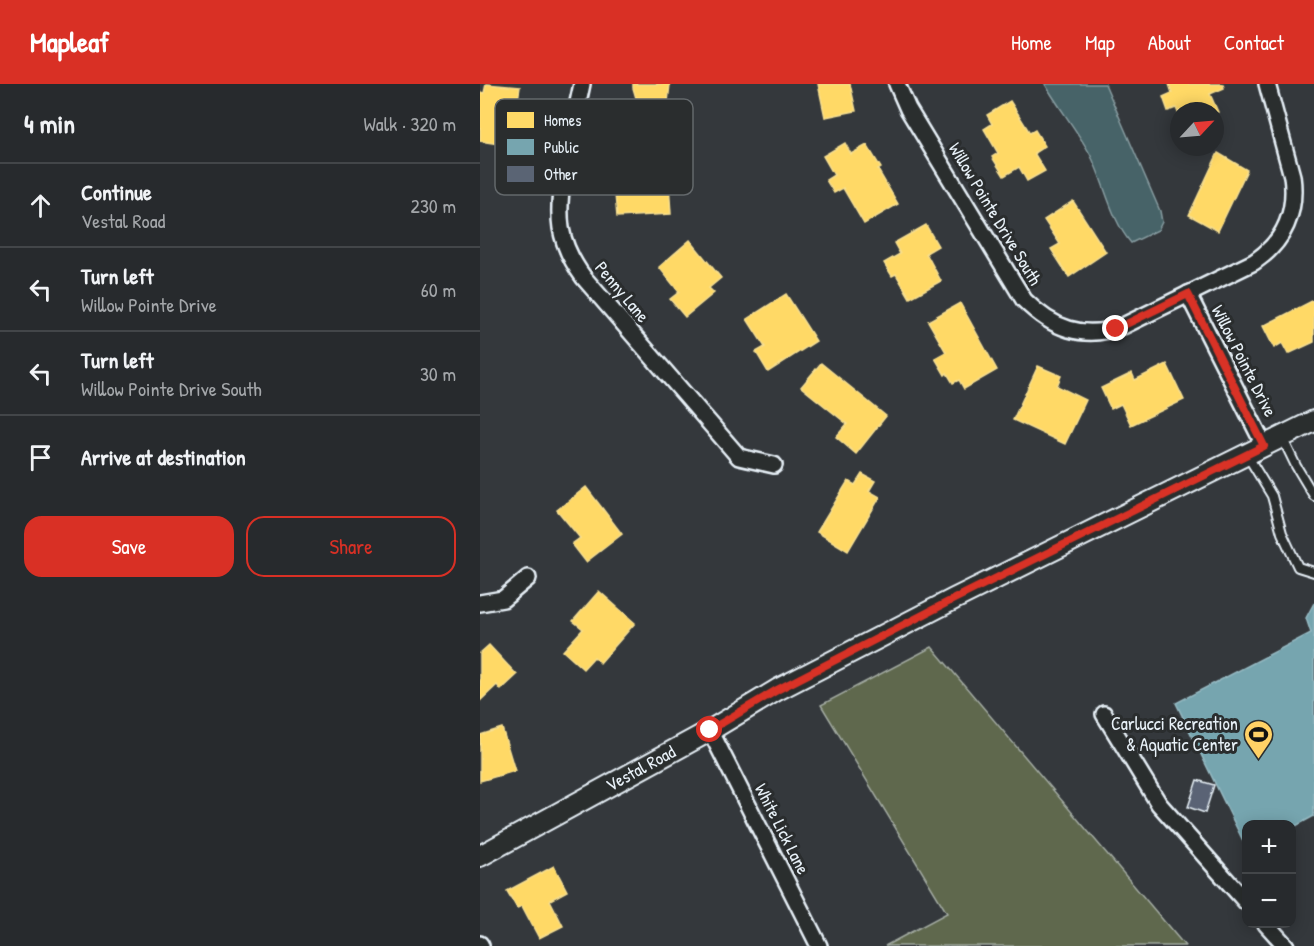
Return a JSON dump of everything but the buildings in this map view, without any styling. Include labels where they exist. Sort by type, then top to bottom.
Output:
[{"type":"street","name":"Penny Lane","points":[[579,99],[582,84]]},
{"type":"street","name":"Willow Pointe Drive South","points":[[897,84],[908,109],[1024,300],[1040,315],[1058,326],[1080,332],[1101,332],[1123,326],[1265,254],[1279,240],[1293,210],[1294,190],[1267,84]]},
{"type":"street","name":"Penny Lane","points":[[560,195],[561,228],[573,263],[584,278],[739,457],[774,465]]},
{"type":"street","name":"Willow Pointe Drive","points":[[1188,294],[1264,446]]},
{"type":"street","name":"Vestal Road","points":[[480,856],[710,730],[787,685],[1314,422]]},
{"type":"street","points":[[480,603],[503,599],[528,578]]},
{"type":"street","points":[[1104,714],[1159,804],[1242,897]]},
{"type":"street","name":"White Lick Lane","points":[[710,730],[819,946]]},
{"type":"street","points":[[1270,928],[1286,946]]},
{"type":"lane","points":[[1282,437],[1314,496]]},
{"type":"lane","points":[[1246,454],[1272,495],[1282,533],[1298,567],[1314,572]]},
{"type":"green space","points":[[932,647],[1185,946],[885,946],[947,913],[821,705]]},
{"type":"water","points":[[1045,84],[1105,84],[1160,211],[1162,222],[1158,230],[1131,243],[1118,223],[1090,154]]},
{"type":"place","name":"Carlucci Recreation & Aquatic Center","points":[[1259,760]]},
{"type":"route","points":[[710,730],[777,690],[954,599],[1264,446],[1188,294],[1116,329]]}]
